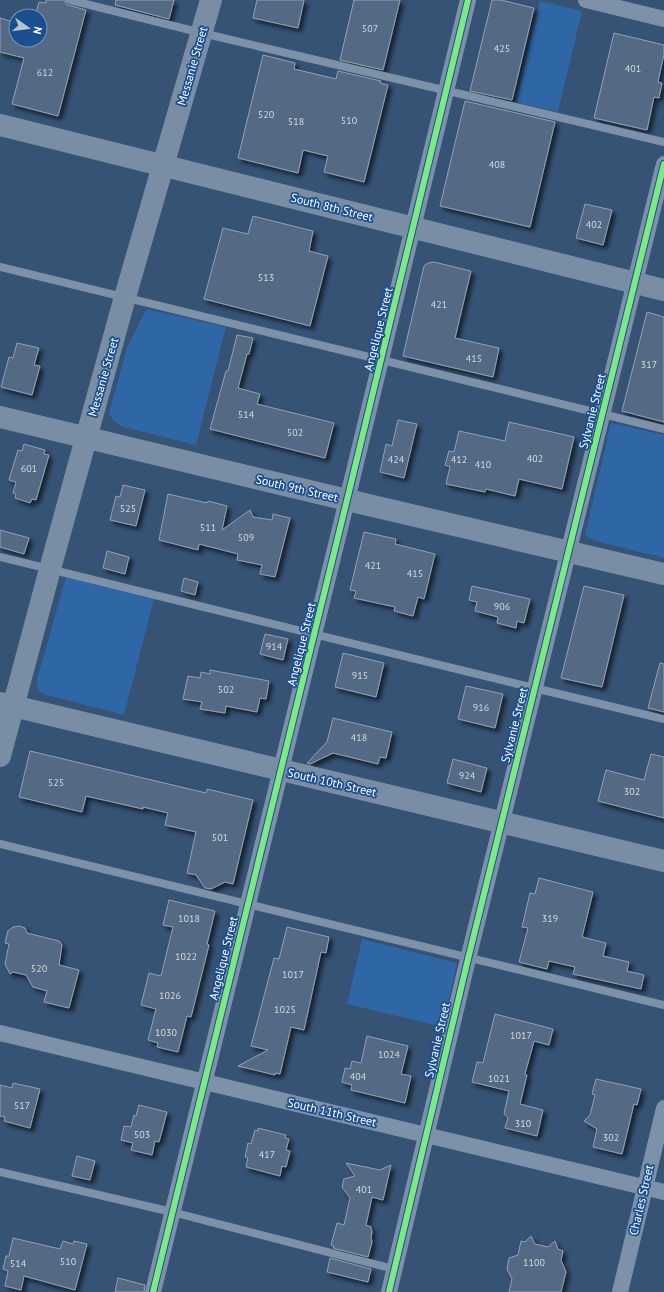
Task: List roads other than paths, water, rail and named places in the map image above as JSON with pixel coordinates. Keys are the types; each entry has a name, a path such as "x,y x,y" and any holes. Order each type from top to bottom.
{"main road":[{"name":"Messanie Street","path":"0,756 7,705 50,569 125,297 211,0"},
{"name":"South 8th Street","path":"0,125 664,290"},
{"name":"South 9th Street","path":"0,417 664,574"},
{"name":"South 10th Street","path":"7,705 664,861"}],"street":[{"name":"Angelique Street","path":"153,1292 382,360 468,0"},
{"path":"586,0 664,19"},
{"name":"Sylvanie Street","path":"389,1292 501,822 664,164"},
{"name":"South 11th Street","path":"0,1033 664,1192"},
{"name":"Charles Street","path":"620,1292 664,1108"}],"lane":[{"path":"70,0 202,33 664,142"},
{"path":"0,266 664,429"},
{"path":"0,557 664,719"},
{"path":"0,844 664,1005"},
{"path":"0,1172 172,1212 394,1269"}]}
